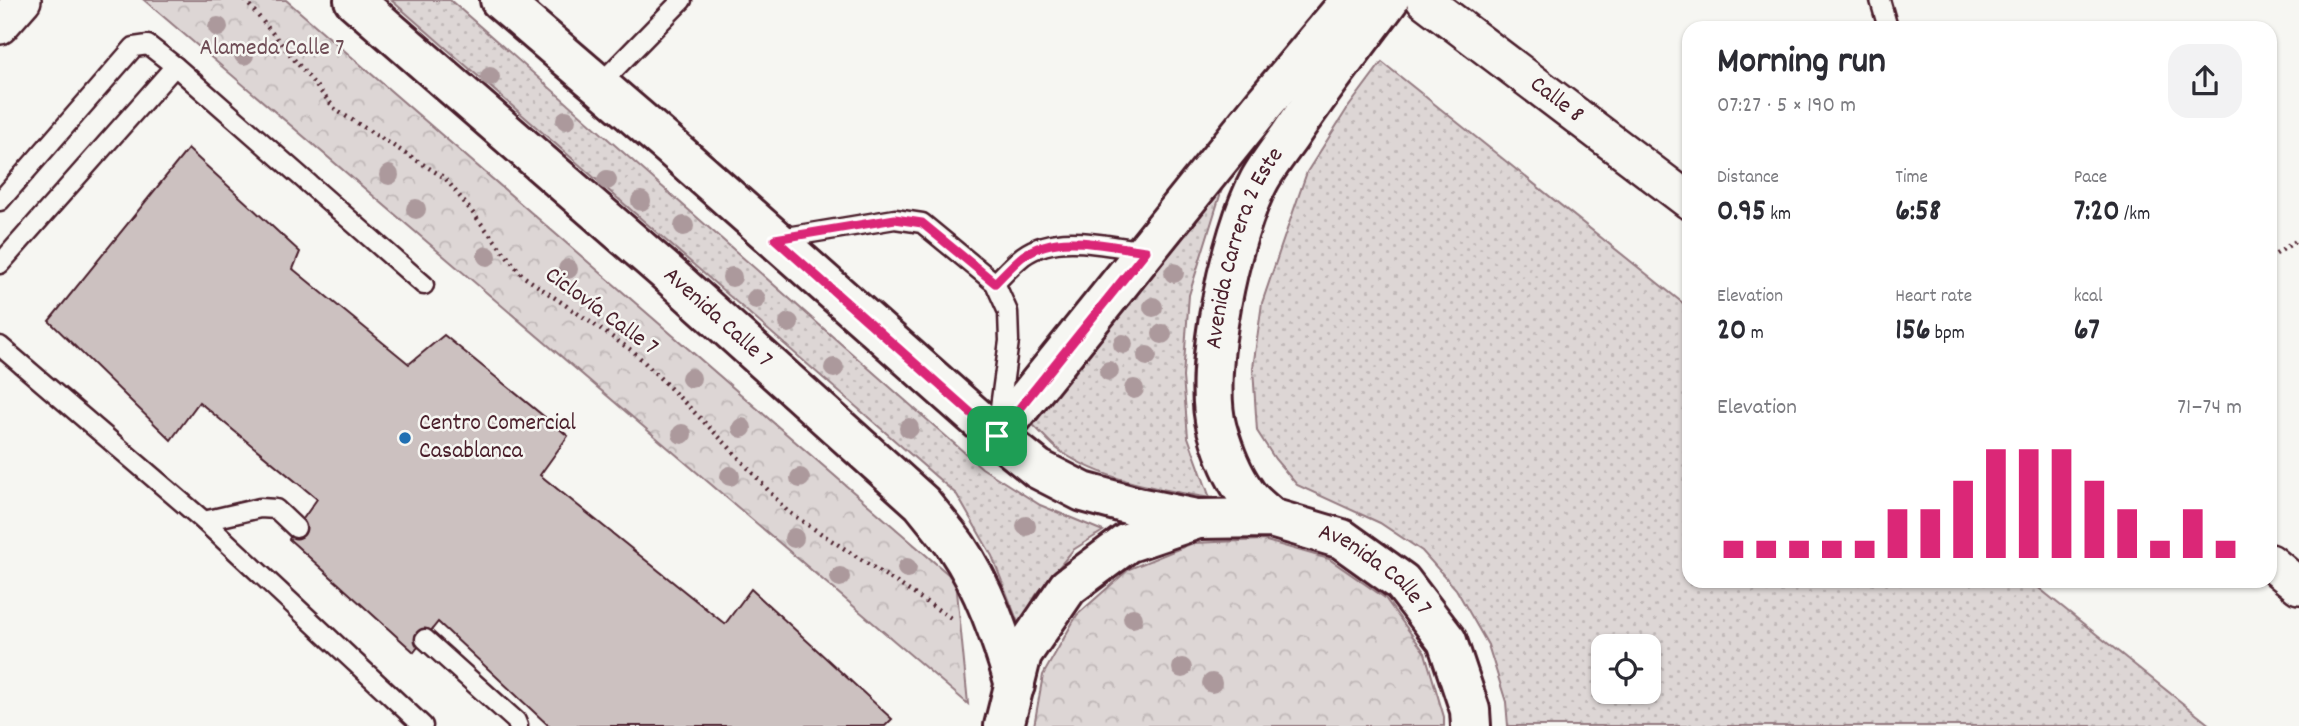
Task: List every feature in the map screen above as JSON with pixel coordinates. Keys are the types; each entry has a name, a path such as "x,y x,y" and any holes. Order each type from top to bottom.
{"main road":[{"name":"Avenida Calle 7","path":"354,0 665,271 922,503 957,548 981,592 1000,634 1015,685"},
{"name":"Avenida Calle 7","path":"500,0 1038,469 1083,492 1138,508 1197,519 1271,518 1342,539 1402,582 1447,641 1471,710 1471,726"},
{"name":"Avenida Carrera 2 Este","path":"997,436 1262,105 1351,0"},
{"name":"Avenida Carrera 2 Este","path":"1271,518 1245,493 1228,461 1216,426 1213,387 1216,335 1225,283 1238,233 1259,182 1324,84 1389,0"},
{"name":"Avenida Calle 7","path":"1004,726 1022,654 1068,587 1127,543 1197,519"}],"street":[{"path":"0,26 23,0"},
{"name":"Calle 8","path":"1424,0 1682,196"},
{"path":"2277,568 2299,586"}],"lane":[{"path":"599,85 682,0"},
{"path":"1880,0 1886,21"},
{"path":"0,201 134,47 148,45 424,285"},
{"path":"0,264 175,66"},
{"path":"775,239 895,219 922,223 995,283 1008,312 1009,341 997,436"},
{"path":"995,283 1024,255 1053,243 1076,242 1146,251"},
{"path":"0,346 204,521 423,726"},
{"path":"204,521 260,508 276,509 296,528"},
{"path":"425,639 516,721 518,726"}],"path":[{"name":"Ciclovía Calle 7","path":"245,0 336,110 445,178 523,276 634,352 728,446 788,512 963,625"},
{"path":"2277,253 2299,239"}],"green space":[{"name":"Alameda Calle 7","path":"144,0 286,0 956,581 968,704"},
{"path":"391,0 450,0 982,468 1040,505 1103,531 1073,550 1036,595 1019,625 992,556 957,495"},
{"path":"1382,62 1682,302 1682,588 2039,588 2211,726 1508,726 1506,702 1488,645 1456,589 1422,551 1380,523 1297,485 1275,459 1257,431 1253,368 1262,303 1307,172 1347,109"},
{"path":"1222,189 1189,295 1183,377 1188,437 1210,498 1132,482 1095,470 1060,451 1033,425"},
{"path":"1263,540 1329,559 1385,598 1425,653 1444,717 1444,726 1034,726 1043,675 1077,615 1129,569 1193,543"}],"building":[{"name":"Centro Comercial Casablanca","path":"188,149 300,252 293,269 409,364 444,335 568,436 540,475 725,624 751,589 892,719 885,726 549,726 438,622 414,652 289,539 317,499 199,402 171,440 49,321"}],"place":[{"name":"Centro Comercial Casablanca","path":"405,438"}],"route":[{"path":"895,219 922,223 995,283 1024,255 1053,243 1076,242 1146,251 997,436 923,370 775,239 895,219"}]}
